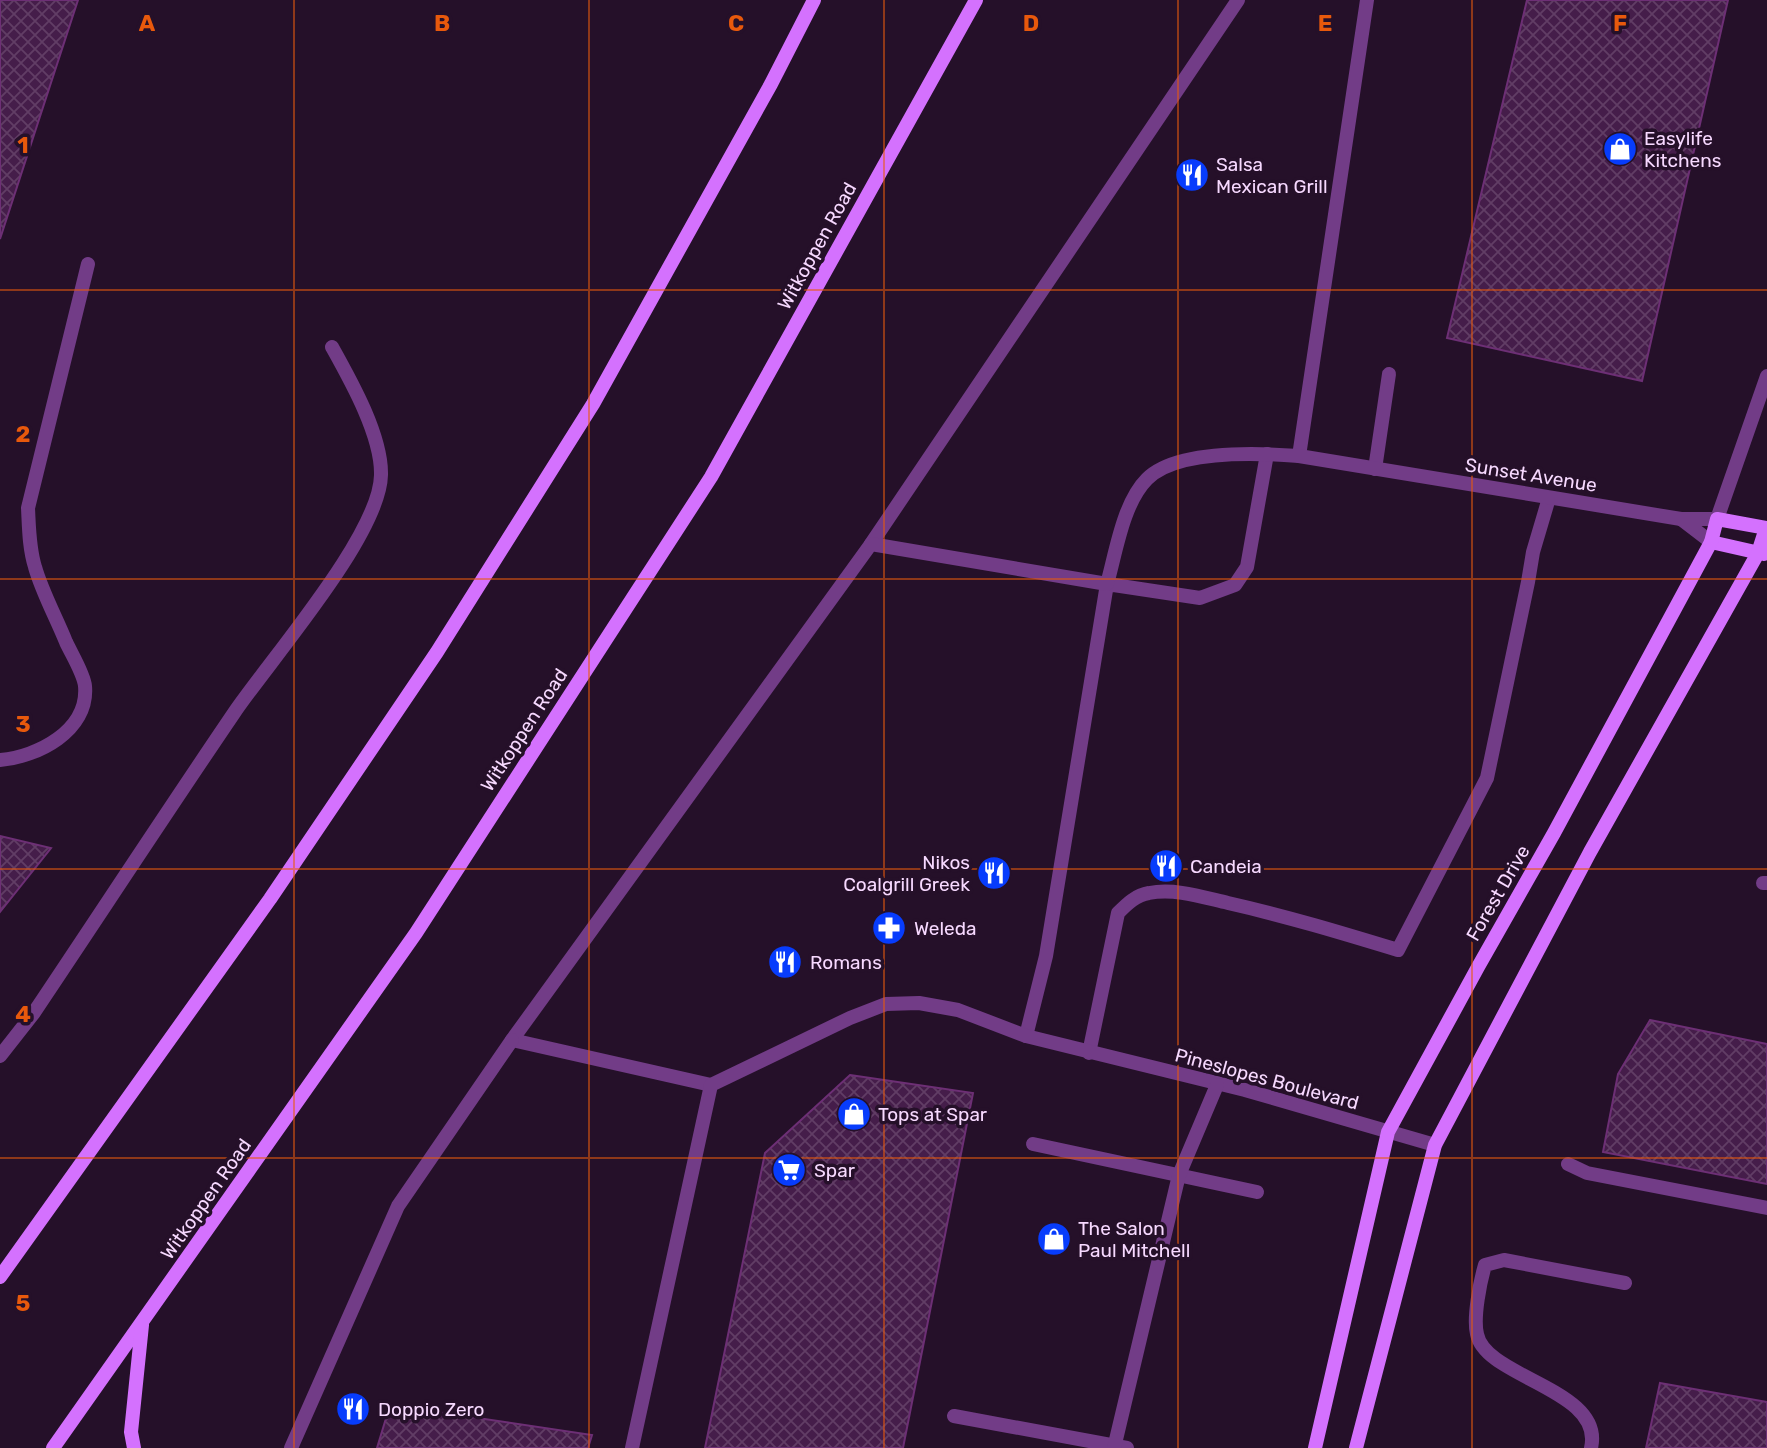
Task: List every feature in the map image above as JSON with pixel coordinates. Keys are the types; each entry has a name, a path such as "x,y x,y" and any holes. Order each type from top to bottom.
{"main road":[{"path":"0,1277 270,899 437,652 593,404 765,96 814,0"},
{"name":"Witkoppen Road","path":"53,1448 416,933 711,477 976,0"},
{"name":"Sunset Avenue","path":"1717,519 1767,527"},
{"name":"Forest Drive","path":"1315,1448 1388,1132 1711,542 1717,519"},
{"path":"1356,1448 1435,1145 1590,852 1763,554 1767,527"},
{"name":"Sunset Avenue","path":"1711,542 1763,554"},
{"path":"134,1448 131,1432 142,1324"}],"street":[{"path":"291,1448 398,1206 512,1040 872,544 1238,0"},
{"path":"1299,456 1367,0"},
{"path":"0,760 35,752 66,733 81,711 85,686 34,567 28,508 88,264"},
{"path":"0,1056 33,1014 236,710 331,582 377,499 381,475 376,447 360,397 332,347"},
{"path":"1375,469 1389,374"},
{"name":"Forest Drive","path":"1717,519 1767,376"},
{"path":"872,544 1200,598 1235,585 1247,567 1267,454"},
{"name":"Sunset Avenue","path":"1026,1036 1046,957 1107,584 1127,510 1146,480 1161,468 1208,456 1299,456 1681,519 1717,519"},
{"path":"1089,1053 1118,913 1132,899 1146,893 1168,891 1196,895 1290,917 1398,950 1487,778 1533,552 1549,498"},
{"name":"Sunset Avenue","path":"1681,519 1711,542"},
{"name":"Pineslopes Boulevard","path":"711,1086 850,1018 886,1004 919,1003 958,1010 1026,1036 1245,1090 1435,1145"},
{"path":"512,1040 711,1086 632,1448"},
{"path":"954,1416 1118,1447 1179,1175 1217,1084"},
{"path":"1033,1144 1257,1192"},
{"path":"1568,1164 1587,1173 1767,1208"},
{"path":"1591,1448 1594,1438 1589,1421 1577,1408 1493,1358 1476,1336 1479,1285 1485,1265 1504,1260 1625,1283"}],"building":[{"path":"0,0 78,0 0,239"},
{"path":"1527,0 1728,0 1642,381 1447,338"},
{"path":"0,836 51,848 0,912"},
{"path":"1650,1020 1767,1044 1767,1184 1603,1152 1618,1074"},
{"path":"850,1075 973,1093 903,1448 705,1448 765,1153"},
{"path":"1660,1383 1767,1402 1767,1448 1646,1448"},
{"path":"390,1405 592,1435 588,1448 377,1448"}],"place":[{"name":"Easylife Kitchens","path":"1620,149"},
{"name":"Salsa Mexican Grill","path":"1192,175"},
{"name":"Candeia","path":"1166,866"},
{"name":"Nikos Coalgrill Greek","path":"994,873"},
{"name":"Weleda","path":"889,928"},
{"name":"Romans","path":"785,962"},
{"name":"Tops at Spar","path":"854,1114"},
{"name":"Spar","path":"789,1170"},
{"name":"The Salon Paul Mitchell","path":"1054,1239"},
{"name":"Doppio Zero","path":"353,1409"}]}
